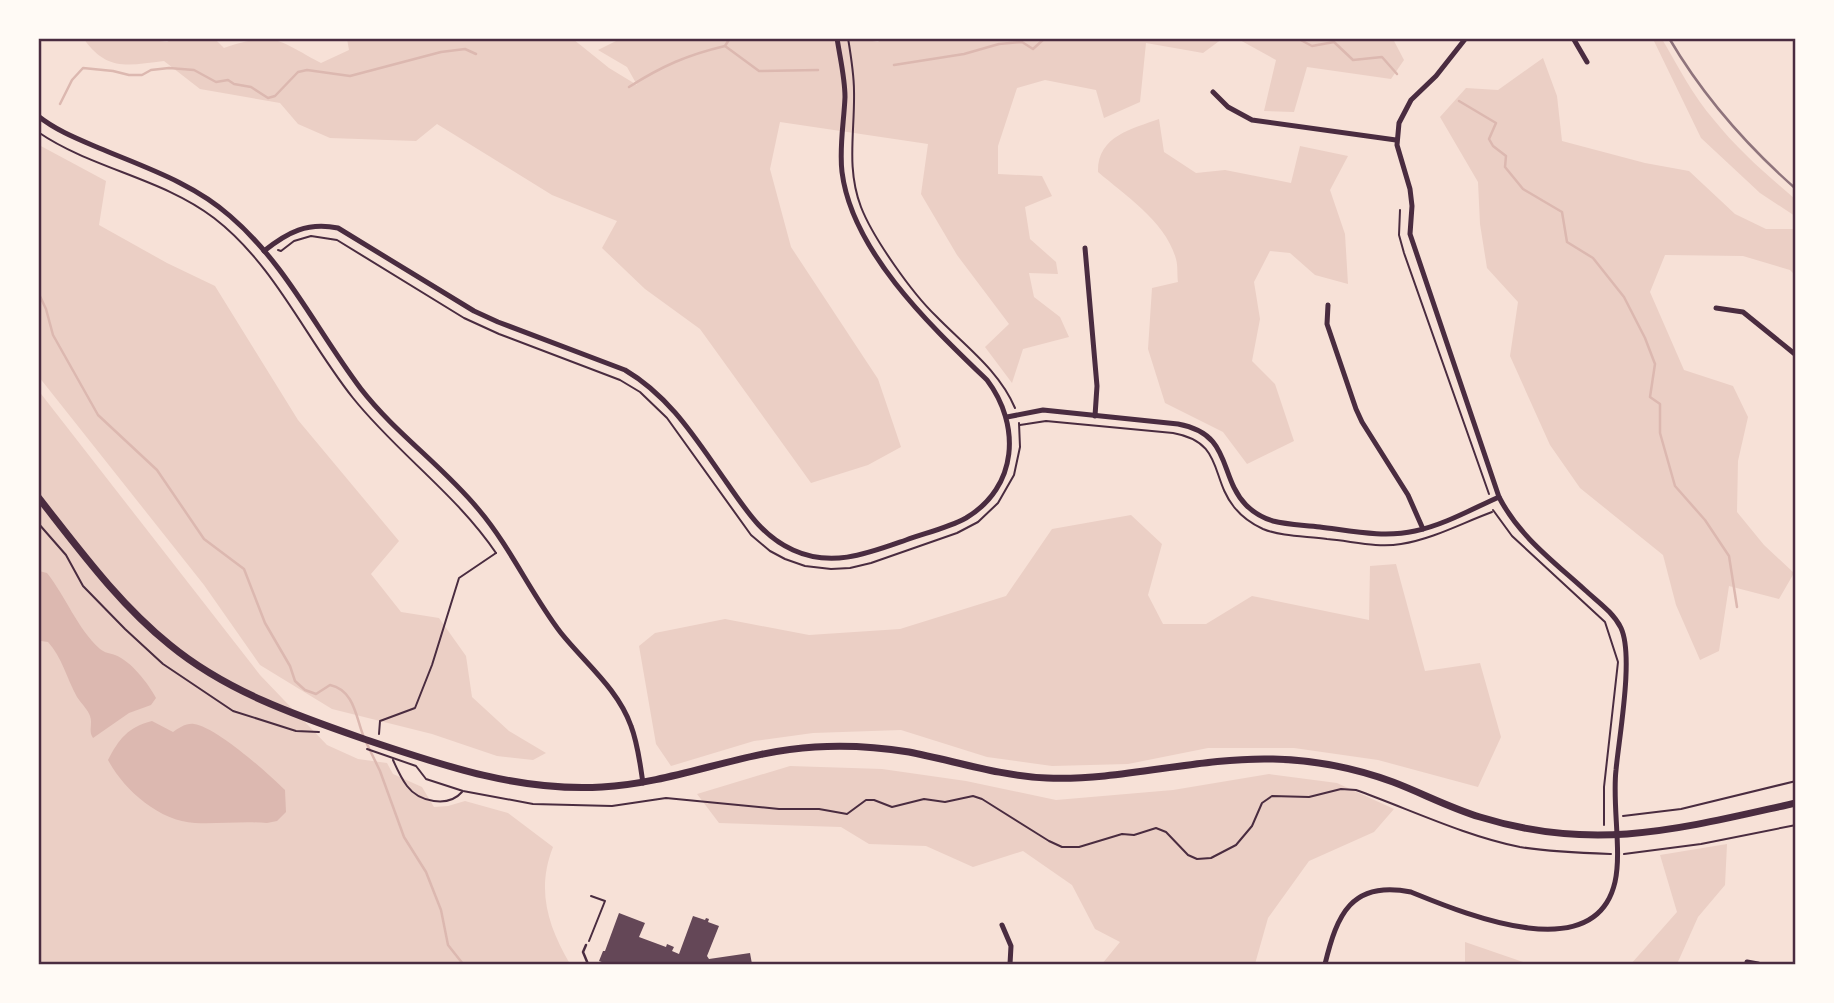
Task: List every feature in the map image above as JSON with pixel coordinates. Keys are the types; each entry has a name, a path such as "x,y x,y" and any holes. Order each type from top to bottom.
{"main road":[{"path":"38,497 130,609 172,647 206,671 242,691 332,728 457,769 513,782 571,788 643,783 774,751 833,746 892,750 991,772 1052,778 1104,776 1212,761 1278,759 1328,765 1372,775 1455,808 1507,824 1561,834 1605,836 1670,831 1796,803"}],"street":[{"path":"264,251 284,236 304,227 338,228 474,311 632,374 668,403 763,531 784,546 811,556 836,559 865,555 966,517 990,497 1004,474 1010,444 1007,417 996,392 915,309 866,240 856,220 842,171 845,94 838,38"},
{"path":"1325,964 1333,931 1344,911 1365,895 1387,889 1411,891 1464,911 1552,930 1577,926 1597,913 1610,896 1616,873 1614,784 1627,662 1624,638 1611,614 1527,538 1511,519 1499,497 1412,244 1410,189 1396,140 1399,122 1410,100 1436,76 1466,38"},
{"path":"1573,38 1587,62"},
{"path":"1213,92 1228,107 1252,120 1396,140"},
{"path":"38,116 64,133 191,188 230,215 264,251 292,286 345,366 380,411 479,509 512,554 561,633 614,695 633,731 643,783"},
{"path":"1085,248 1096,374 1095,416"},
{"path":"1328,305 1327,324 1356,409 1408,495 1423,529"},
{"path":"1716,308 1744,312 1796,355"},
{"path":"1007,417 1043,410 1192,427 1204,434 1223,455 1239,496 1254,512 1275,522 1391,536 1423,529 1499,497"},
{"path":"1002,925 1011,947 1010,964"},
{"path":"1747,962 1758,964"}],"lane":[{"path":"587,945 583,952 588,964"}],"path":[{"path":"272,245 281,251 294,241 311,236 337,240 471,321 621,380 640,392 661,411 751,535 777,555 805,566 841,570 859,567 957,533 978,522 998,503 1014,475 1019,455 1018,414 994,372 927,307 876,236 864,213 852,169 854,90 848,38"},
{"path":"38,132 59,144 184,198 228,230 281,291 335,373 361,407 385,434 449,493 496,553 459,578 432,665 415,708 380,721 378,726 381,738"},
{"path":"1400,210 1399,235 1404,253 1492,501 1493,511 1512,536 1605,622 1611,637 1618,662 1604,788 1605,836"},
{"path":"1019,425 1046,421 1173,433 1187,437 1196,441 1212,456 1225,493 1235,509 1253,524 1272,532 1393,545 1435,535 1493,511"},
{"path":"360,747 416,766 426,779 463,791 533,804 612,806 666,798 819,809 847,814 866,800 892,807 924,799 945,802 973,796 1062,847 1079,846 1122,834 1134,835 1156,828 1166,832 1188,855 1197,859 1211,858 1236,845 1252,826 1262,803 1272,796 1309,797 1341,789 1356,790 1466,831 1518,846 1571,853 1616,854 1701,844 1796,825"},
{"path":"386,747 407,787 426,800 442,802 457,798 463,791"},
{"path":"1605,816 1681,809 1796,781"},
{"path":"587,945 604,901 591,896"}],"shaded area":[{"path":"139,38 167,42 172,39 215,39 224,48 254,40 275,40 321,63 349,50 347,39 573,39 609,68 637,85 627,67 598,50 618,40 643,38 856,38 878,42 882,38 1222,39 1203,53 1146,43 1140,102 1104,118 1096,90 1045,80 1017,88 998,146 998,174 1042,176 1052,196 1025,207 1030,239 1056,262 1058,274 1029,273 1034,297 1060,317 1069,337 1023,349 1012,383 985,347 1009,324 957,255 921,194 928,144 780,122 770,169 791,247 878,379 901,447 868,465 811,483 700,329 645,289 602,248 617,221 552,195 437,124 416,141 330,138 298,124 280,103 200,89 164,61 129,64 110,62 93,50 84,39"},
{"path":"1238,39 1393,39 1404,60 1391,79 1307,67 1294,112 1264,111 1276,60"},
{"path":"1653,39 1662,39 1706,111 1723,131 1795,199 1795,216 1760,193 1701,138"},
{"path":"1543,58 1557,96 1562,141 1645,163 1689,171 1735,214 1766,229 1795,229 1795,275 1790,270 1743,256 1665,255 1650,292 1684,370 1733,386 1748,417 1738,461 1737,512 1764,545 1794,573 1779,599 1729,586 1719,651 1700,660 1676,605 1663,555 1580,488 1550,445 1510,356 1518,302 1487,268 1480,224 1478,182 1440,117 1466,88 1498,90"},
{"path":"1159,119 1164,152 1196,173 1225,170 1291,183 1300,146 1348,156 1330,190 1345,234 1348,284 1315,275 1290,253 1270,251 1254,282 1260,319 1252,361 1275,384 1294,441 1247,464 1223,432 1165,403 1148,349 1152,288 1178,282 1176,259 1164,233 1132,200 1098,172 1103,150 1110,142 1128,131"},
{"path":"39,145 106,181 99,225 215,286 298,420 399,541 371,574 401,612 439,618 466,656 472,697 509,731 546,753 533,760 497,756 432,734 332,709 260,665 204,585 39,377"},
{"path":"38,390 260,675 327,745 358,759 387,763 393,774 422,787 434,807 465,801 508,813 553,847 545,878 547,907 550,922 570,964 39,964"},
{"path":"1131,515 1162,544 1148,595 1163,624 1206,624 1252,596 1369,620 1370,566 1396,564 1425,671 1480,663 1501,737 1478,787 1378,760 1294,748 1208,748 1128,764 1052,766 987,757 901,730 813,733 754,741 671,766 656,744 639,646 655,633 725,619 809,635 900,629 1006,596 1052,529"},
{"path":"39,571 47,573 92,641 102,650 121,658 133,667 156,698 151,705 129,713 93,738 89,714 77,697 57,654 48,642 41,641 39,647"},
{"path":"152,721 173,732 185,725 194,724 215,733 255,762 285,790 286,812 277,821 267,823 195,823 168,817 144,802 123,782 108,760 125,735"},
{"path":"790,766 882,769 966,781 1056,800 1173,790 1269,774 1337,783 1394,809 1374,832 1309,861 1268,918 1255,964 1102,964 1120,942 1095,929 1072,885 1023,851 973,867 926,846 869,844 841,827 719,823 697,794"},
{"path":"1727,844 1725,885 1698,917 1677,964 1631,964 1677,912 1660,855"},
{"path":"1465,942 1529,964 1465,964"}],"building":[{"path":"619,913 645,923 639,937 666,947 667,944 674,947 672,951 679,954 693,916 709,919 708,922 719,926 707,956 709,959 750,953 752,964 607,964 599,961"}],"waterway":[{"path":"725,46 730,38"},
{"path":"894,65 964,54 999,44 1022,42 1033,49 1045,38"},
{"path":"1297,38 1312,46 1334,42 1353,60 1382,57 1397,74"},
{"path":"629,87 675,62 725,46 759,71 818,70"},
{"path":"60,104 72,80 83,68 129,75 142,75 151,70 169,68 194,70 216,82 228,80 251,87 268,98 275,96 298,72 307,70 350,76 441,52 465,49 476,54"},
{"path":"1459,101 1496,123 1489,139 1493,146 1506,156 1505,167 1523,189 1562,212 1567,242 1593,258 1624,297 1655,364 1650,397 1660,404 1660,433 1675,486 1705,520 1729,556 1737,607"},
{"path":"38,292 53,335 98,415 157,470 204,539 244,569 265,623 290,666 295,681 305,690 316,694 330,685 344,692 353,705 363,735"},
{"path":"366,742 380,771 404,837 426,872 441,910 448,945 463,964"}],"railway":[{"path":"1669,38 1726,119 1796,189"}]}
